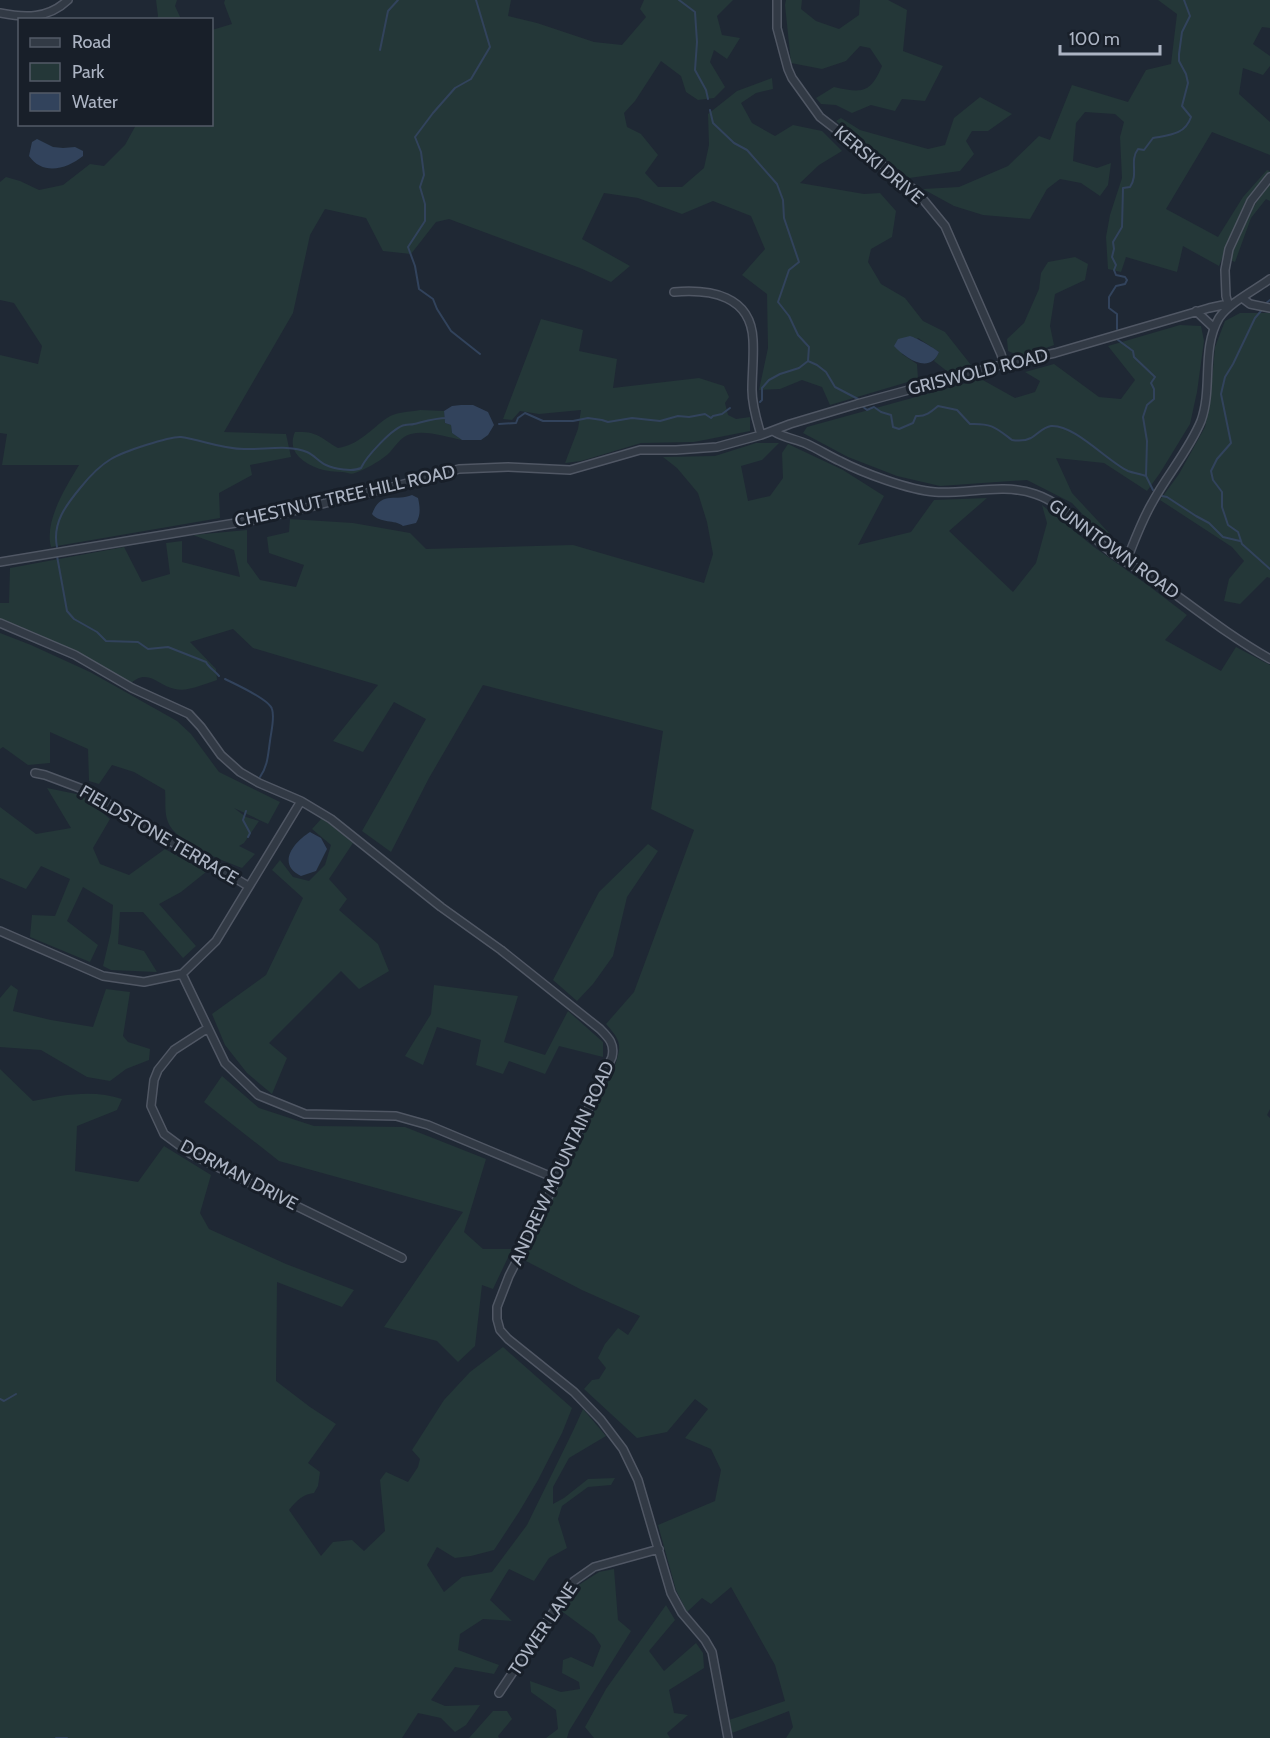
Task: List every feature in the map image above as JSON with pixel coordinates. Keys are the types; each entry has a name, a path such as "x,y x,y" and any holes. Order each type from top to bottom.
{"street":[{"path":"0,13 22,17 38,16 51,12 68,0"},
{"name":"KERSKI DRIVE","path":"777,0 777,27 792,78 820,117 917,192 945,226 1004,364"},
{"path":"51,12 54,18"},
{"path":"1229,307 1226,296 1225,270 1229,249 1251,201 1270,177"},
{"path":"1126,562 1147,512 1188,446 1202,418 1205,409 1210,344 1214,328 1229,307 1270,279"},
{"path":"674,292 718,294 740,308 747,318 752,328 753,339 752,393 761,435"},
{"path":"1242,298 1250,304 1270,308"},
{"name":"GRISWOLD ROAD","path":"761,435 857,404 1004,364 1055,353 1196,311 1218,305 1229,307"},
{"path":"1196,311 1214,328"},
{"name":"GUNNTOWN ROAD","path":"773,431 813,447 853,467 916,488 942,492 1016,490 1035,494 1060,507 1102,545 1153,578 1220,628 1270,659"},
{"name":"CHESTNUT TREE HILL ROAD","path":"0,562 260,519 400,485 459,468 508,467 570,470 640,450 717,447 761,435"},
{"name":"ANDREW MOUNTAIN ROAD","path":"0,623 75,655 132,688 183,711 197,721 221,755 240,772 252,780 301,801 337,823 441,907 526,969 610,1039 613,1048 612,1057 504,1289 497,1307 498,1325 508,1339 574,1392 601,1420 632,1467 674,1600 712,1652 728,1738"},
{"name":"FIELDSTONE TERRACE","path":"35,773 93,793 136,824 202,858 248,886"},
{"name":"FIELDSTONE TERRACE","path":"182,974 216,941 301,801"},
{"path":"0,931 103,976 144,982 182,974 225,1063 258,1095 305,1114 396,1116 428,1125 556,1179"},
{"name":"DORMAN DRIVE","path":"208,1028 174,1050 154,1080 152,1106 164,1134 191,1154 402,1258"},
{"name":"TOWER LANE","path":"499,1693 574,1581 594,1567 658,1549"}],"green space":[{"path":"156,0 177,0 175,6 181,18 157,18"},
{"path":"225,0 511,0 508,16 594,42 622,45 646,17 640,9 644,0 733,0 717,16 722,35 740,38 727,59 714,50 710,62 725,87 714,98 698,100 686,92 681,76 661,61 635,101 624,113 627,127 641,134 658,155 645,173 658,187 682,187 704,168 709,145 708,114 737,91 772,78 773,89 756,93 741,103 752,123 775,136 793,125 822,131 842,151 819,165 800,183 864,194 880,193 896,211 892,237 871,249 868,262 881,284 905,298 923,321 945,332 971,365 948,372 934,361 939,352 918,338 902,354 917,364 918,379 830,405 822,387 802,380 780,389 759,390 768,348 767,294 742,275 765,249 751,216 713,201 682,214 638,198 604,193 582,239 630,266 611,282 580,268 449,219 436,222 411,254 383,251 366,218 325,209 310,235 293,313 224,432 286,434 291,457 250,465 252,475 219,493 220,518 51,547 53,515 79,465 2,465 7,434 0,433 0,355 38,364 42,346 14,303 0,300 0,182 6,177 39,190 63,185 90,164 104,166 125,145 135,126 213,126 213,30 232,24"},
{"path":"786,0 802,0 801,9 816,21 839,29 859,15 860,0 888,0 907,10 903,51 943,66 925,101 902,99 895,111 871,105 852,113 836,105 821,104 816,98 834,87 858,90 869,87 882,66 870,48 860,46 846,61 822,69 791,63"},
{"path":"1158,0 1270,0 1270,28 1262,27 1253,44 1270,56 1270,66 1263,75 1243,68 1239,94 1270,122 1270,155 1212,132 1166,209 1218,237 1243,197 1267,170 1270,171 1245,202 1219,266 1183,246 1177,272 1126,257 1121,272 1108,269 1106,237 1110,215 1122,178 1120,137 1124,122 1115,114 1085,112 1076,123 1073,161 1097,168 1111,163 1108,185 1100,196 1081,183 1060,179 1047,189 1030,219 983,215 954,206 923,189 959,187 1008,166 1039,136 1050,140 1072,85 1128,102 1146,70 1171,64 1177,14"},
{"path":"980,97 1012,114 988,131 972,131 966,141 974,154 960,171 909,178 836,121 841,118 860,130 928,149 945,145 954,118"},
{"path":"1270,184 1270,201 1266,199 1251,218 1235,262 1230,260 1257,201"},
{"path":"1075,257 1088,264 1085,280 1055,294 1050,326 1054,345 1022,357 1008,351 1007,339 1024,323 1039,289 1041,273 1048,262"},
{"path":"1240,313 1270,313 1270,578 1267,577 1240,604 1224,601 1229,579 1244,561 1232,547 1160,500 1179,474 1205,427 1210,403 1215,347 1225,321"},
{"path":"541,319 583,330 579,351 617,359 613,388 699,378 724,386 729,397 725,403 728,415 736,419 750,417 750,431 694,442 641,443 581,461 565,463 578,429 581,410 539,414 520,411 512,420 503,419"},
{"path":"1180,325 1201,326 1204,341 1197,392 1190,424 1147,491 1104,463 1056,458 1072,493 1110,534 1103,536 1072,503 1027,480 940,486 897,476 848,457 803,433 807,427 981,379 1015,398 1035,392 1040,381 1025,372 1054,364 1099,397 1121,399 1135,380 1108,346"},
{"path":"420,410 444,411 445,423 451,425 452,433 462,440 430,433 407,435 380,460 352,474 313,467 299,457 294,448 295,432 314,434 338,448 359,440 390,416"},
{"path":"756,443 779,443 762,460 741,466 748,501 770,496 783,478 782,453 788,444 843,470 884,496 858,545 911,532 934,500 987,498 949,531 1013,592 1036,563 1047,523 1042,505 1094,547 1187,615 1165,640 1221,671 1236,647 1270,665 1270,1109 1267,1115 1270,1118 1270,1738 786,1738 793,1727 789,1711 732,1733 729,1720 785,1701 775,1665 731,1587 711,1604 702,1598 687,1612 676,1590 658,1525 715,1501 721,1470 711,1449 685,1438 708,1409 695,1399 667,1432 637,1438 584,1389 592,1380 599,1379 606,1368 598,1358 605,1344 618,1328 628,1335 640,1316 582,1290 524,1260 614,1069 619,1045 606,1024 634,992 694,830 651,809 663,731 483,685 429,778 391,852 362,831 426,719 394,702 363,752 333,741 378,685 253,648 233,629 190,642 216,669 217,680 180,690 143,677 131,683 67,648 0,619 0,603 9,603 10,568 124,547 142,582 170,574 166,543 182,541 182,562 240,577 234,550 193,535 247,530 247,562 260,580 296,587 304,565 269,553 267,537 289,532 290,519 353,523 410,533 426,549 573,545 704,583 713,554 707,522 698,493 677,468 663,457 715,456"},
{"path":"0,633 90,672 177,721 191,734 219,772 280,802 268,824 234,808 246,817 259,821 244,843 239,846 255,854 242,868 212,856 189,843 172,829 168,822 165,790 134,772 112,765 99,784 89,781 88,749 50,732 50,763 28,765 3,747 0,749"},
{"path":"47,788 81,795 110,819 93,848 100,864 129,875 165,849 206,872 181,892 159,904 196,946 183,958 143,912 120,912 118,944 144,951 157,972 111,970 103,966 111,932 113,905 83,887 67,921 98,945 90,962 30,937 32,915 55,916 70,879 41,866 26,889 0,878 0,807 36,834 71,828"},
{"path":"322,818 353,843 329,879 347,899 339,910 378,944 389,971 359,989 341,971 269,1043 287,1058 272,1094 247,1073 225,1045 212,1014 266,975 303,898 272,870 280,860 293,877 309,881 325,865 331,845 312,829"},
{"path":"648,844 658,851 627,897 613,956 593,984 577,1001 553,980 599,892"},
{"path":"11,985 18,990 13,1011 93,1027 106,989 130,992 123,1036 128,1042 150,1049 149,1060 126,1069 110,1081 87,1077 41,1050 0,1047 0,998"},
{"path":"434,985 518,996 504,1042 545,1055 568,1011 603,1042 603,1057 559,1046 545,1074 509,1061 503,1074 476,1065 481,1040 437,1027 423,1065 405,1056 431,1014"},
{"path":"0,1069 33,1101 66,1095 89,1094 122,1099 117,1110 77,1126 75,1171 138,1182 164,1146 211,1175 200,1213 209,1229 286,1264 354,1290 342,1307 277,1282 276,1381 336,1424 308,1463 320,1472 318,1486 314,1493 300,1499 289,1510 321,1556 333,1542 352,1540 364,1551 385,1531 380,1480 386,1472 408,1482 418,1467 420,1459 412,1450 444,1400 470,1372 503,1347 572,1408 538,1480 494,1550 455,1558 437,1547 427,1565 444,1592 462,1577 492,1572 527,1525 583,1409 606,1436 569,1458 553,1487 553,1504 588,1479 615,1478 611,1485 588,1487 562,1506 558,1519 567,1548 549,1558 534,1581 509,1569 490,1600 512,1621 483,1619 460,1634 458,1650 499,1665 494,1674 455,1667 431,1700 445,1706 480,1705 466,1725 455,1732 441,1718 418,1713 402,1738 0,1738"},
{"path":"222,1076 259,1108 314,1126 405,1127 486,1159 464,1232 483,1249 512,1249 493,1289 482,1285 475,1346 458,1362 437,1341 384,1327 463,1212 279,1161 204,1102"},
{"path":"614,1569 618,1620 631,1631 569,1731 567,1738 546,1738 558,1729 556,1710 531,1692 530,1681 561,1692 580,1689 579,1682 562,1673 563,1660 571,1657 593,1667 601,1646 594,1635 560,1610 574,1588 599,1572"},
{"path":"666,1605 675,1620 649,1651 664,1671 696,1643 703,1653 704,1668 669,1690 674,1713 688,1715 667,1733 670,1738 594,1738 585,1727 606,1689"},
{"path":"493,1711 507,1711 512,1719 498,1736 499,1738 469,1738"}],"water":[{"path":"37,139 53,147 75,147 83,151 83,156 63,167 41,166 29,156 32,142"},
{"path":"910,336 939,352 935,359 924,363 917,362 894,346 898,339"},
{"path":"473,405 488,412 494,425 488,435 481,440 462,440 452,433 451,425 445,423 444,411 452,406"},
{"path":"412,495 418,498 419,505 416,523 403,526 379,519 372,514 384,499"},
{"path":"310,832 321,838 327,849 316,871 301,876 290,865 290,853 298,841"}],"waterway":[{"path":"380,50 388,11 398,0"},
{"path":"476,0 490,47 471,79 455,88 415,137 421,152 424,175 420,187 425,204 425,221 408,247 415,266 419,289 433,299 451,331 480,354"},
{"path":"679,0 695,12 697,42 695,70 706,90 708,99"},
{"path":"1117,329 1117,314 1109,308 1109,297 1116,286 1125,284 1127,280 1125,277 1116,275 1114,270 1116,265 1112,257 1113,242 1122,227 1123,188 1130,187 1133,182 1134,158 1138,149 1144,150 1153,138 1181,131 1191,117 1182,106 1188,83 1179,61 1182,32 1190,16 1184,0"},
{"path":"710,110 713,123 734,143 747,150 777,184 783,200 784,218 799,262 789,270 778,302 789,316 798,335 809,347 808,361"},
{"path":"1265,304 1270,300"},
{"path":"1261,311 1255,318 1225,377 1221,394 1231,443 1217,459 1211,471 1213,480 1222,492 1222,507 1228,525 1238,532 1242,544 1270,569"},
{"path":"1118,340 1133,351 1134,357 1155,377 1151,383 1154,389 1154,399 1147,405 1143,417 1147,441 1146,476 1153,490"},
{"path":"760,402 762,388 769,380 799,368 808,361 826,372 835,387 858,399"},
{"path":"862,406 867,410 874,407 891,415 893,427 899,429 913,423 916,416 925,415 938,406 957,410 970,424 984,424 993,427 1012,440 1026,440 1048,427 1060,427 1080,437 1128,471 1146,476"},
{"path":"499,424 516,423 518,418 525,413 543,421 573,421 588,418 608,422 632,418 660,421 678,416 689,417 705,414 711,418 730,408"},
{"path":"57,547 58,522 84,483 111,459 146,445 181,437 236,449 292,448 307,452 323,464 353,470 361,468 380,443 400,427 447,418"},
{"path":"1162,496 1209,523 1223,537 1240,541"},
{"path":"57,556 67,611 74,619 97,632 106,641 138,642 148,649 168,647 206,662 219,676"},
{"path":"225,679 258,696 272,709 273,721 268,755 265,769 260,777"},
{"path":"246,811 243,820 250,833 248,837"},
{"path":"0,1399 4,1401 16,1394"},
{"path":"56,1738 67,1738"}]}
